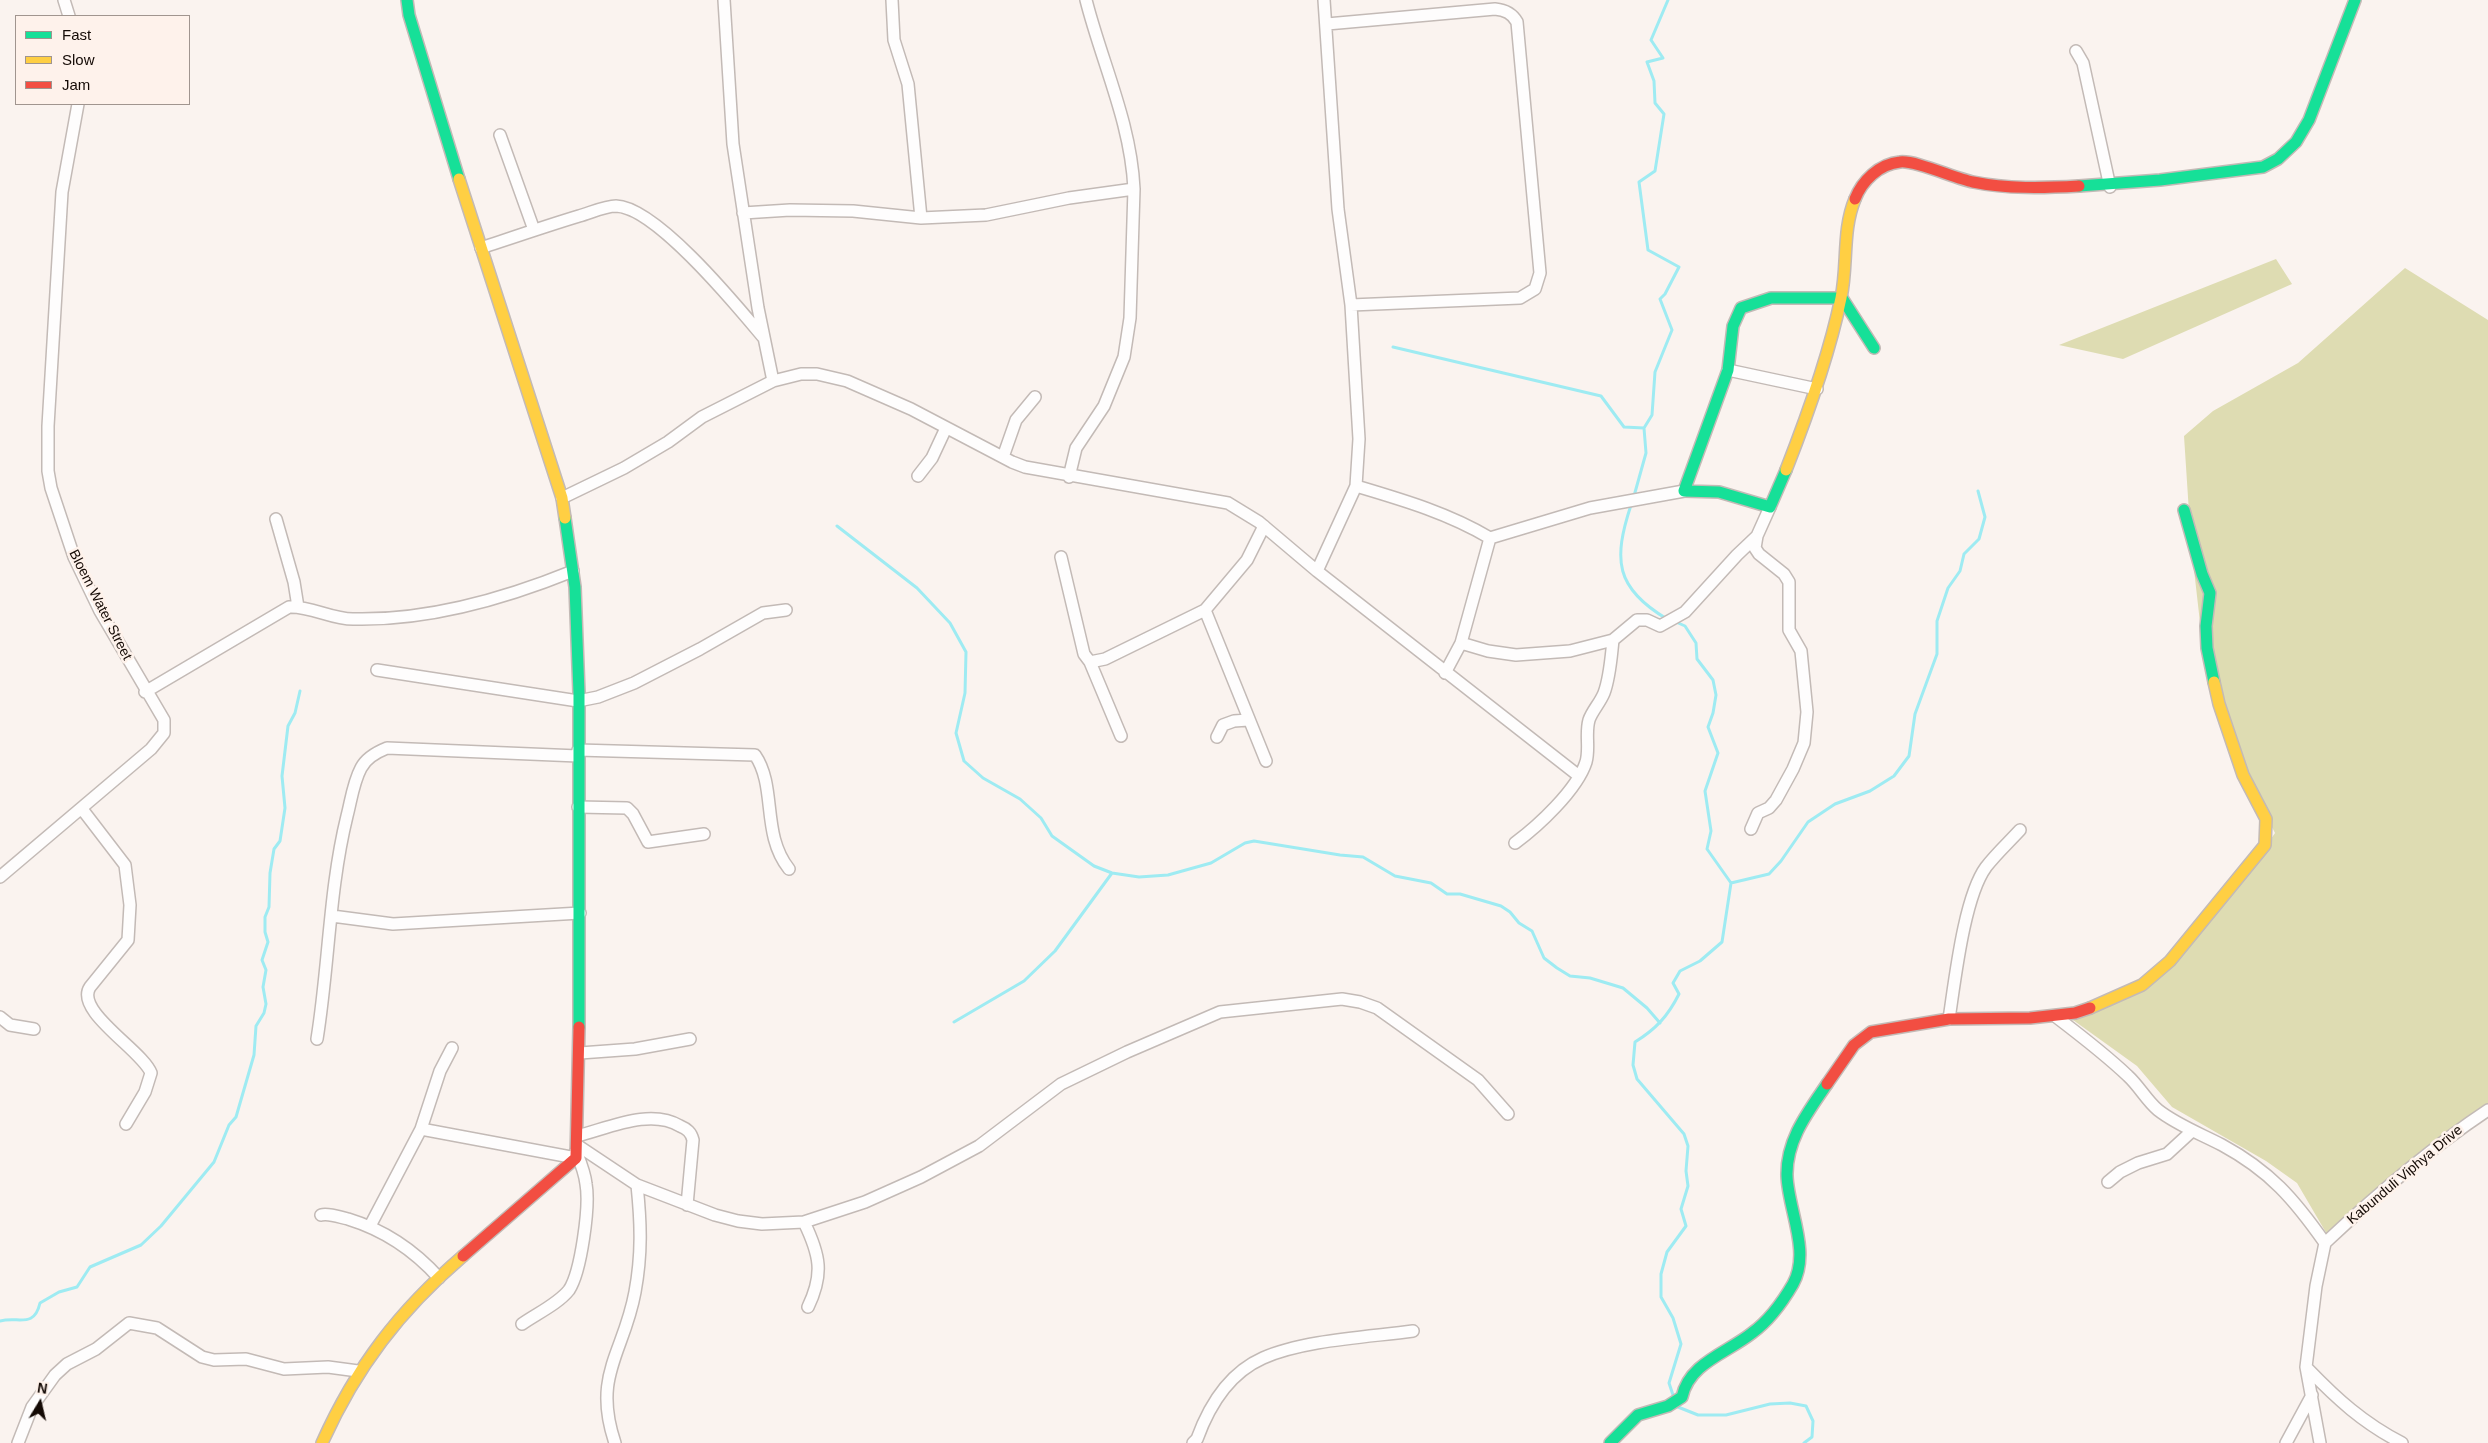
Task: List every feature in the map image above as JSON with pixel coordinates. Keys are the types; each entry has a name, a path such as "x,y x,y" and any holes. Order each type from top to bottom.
{"street":[{"path":"64,0 69,15"},
{"path":"406,0 481,248 562,498 573,570 578,701 580,913 580,1054 577,1147 587,1193 584,1236 576,1276 563,1296 522,1324"},
{"path":"724,0 732,135 743,213 773,381"},
{"path":"892,0 894,40 908,84 921,218"},
{"path":"1069,476 1076,448 1104,406 1124,357 1130,318 1133,164 1126,130 1086,0"},
{"path":"1317,571 1356,486 1359,439 1351,305 1338,209 1324,0"},
{"path":"1751,829 1758,813 1769,808 1782,790 1799,757 1806,729 1804,666 1801,650 1792,638 1788,623 1789,582 1784,574 1757,553 1755,545 1817,389 1842,298 1846,235 1857,192 1869,176 1885,166 1898,162 1910,163 1953,178 1988,185 2064,188 2110,187 2263,167 2285,156 2300,137 2317,103 2355,0"},
{"path":"1327,24 1494,9 1508,12 1514,16 1517,22 1540,273 1535,289 1529,295 1520,298 1351,305"},
{"path":"2076,51 2082,62 2110,187"},
{"name":"Bloem Water Street","path":"0,877 82,809 162,738 165,726 164,720 145,692 100,611 74,557 51,488 48,471 48,426 62,192 78,105"},
{"path":"500,135 534,230"},
{"path":"743,213 790,210 853,211 921,218 986,215 1069,198 1134,188"},
{"path":"481,248 534,230 617,206 644,216 699,265 764,338"},
{"path":"1684,491 1728,370 1733,326 1741,308 1771,298 1842,298"},
{"path":"1842,298 1874,348"},
{"path":"1728,370 1817,389"},
{"path":"562,498 624,468 668,442 702,418 773,381 801,374 830,376 911,409 1025,467 1228,503 1244,511 1317,571 1579,776"},
{"path":"1003,457 1016,420 1035,397"},
{"path":"918,476 932,458 946,428"},
{"path":"1356,486 1436,511 1466,524 1490,538 1590,508 1684,491 1719,492 1770,507"},
{"path":"1610,1443 1638,1415 1668,1406 1682,1397 1684,1388 1694,1371 1753,1333 1775,1312 1794,1282 1798,1268 1798,1232 1787,1176 1792,1142 1797,1129 1854,1045 1871,1032 1949,1019 1988,1017 2030,1018 2075,1013 2134,990 2156,975 2209,916 2260,852 2266,840 2266,819 2243,775 2219,704 2208,657 2206,638 2210,593 2202,574 2184,510"},
{"path":"276,519 288,556 298,607"},
{"path":"1090,662 1106,659 1205,610 1247,560 1264,526"},
{"path":"1461,643 1498,653 1532,655 1570,651 1613,640 1637,620 1647,620 1660,626 1685,612 1757,536"},
{"path":"1445,672 1461,643 1490,538"},
{"path":"1061,556 1084,654 1090,662 1121,736"},
{"path":"145,692 284,609 298,607 351,620 436,612 521,592 573,570"},
{"path":"377,670 578,701 598,697 634,684 700,650 762,613 786,610"},
{"path":"1205,610 1266,761"},
{"path":"1515,843 1531,831 1562,798 1579,776 1586,762 1589,743 1589,722 1600,702 1608,680 1613,640"},
{"path":"1217,737 1223,725 1234,721 1248,720"},
{"path":"317,1039 332,916 335,872 356,783 361,768 376,753 388,748 755,755 764,774 770,826 774,841 782,860 789,869"},
{"path":"578,807 628,808 648,842 704,834"},
{"path":"82,809 127,871 130,905 128,940 90,987 86,995 88,1004 112,1031 146,1064 151,1073 145,1092 126,1124"},
{"path":"1949,1019 1960,950 1977,886 1985,868 2020,830"},
{"path":"332,916 393,924 580,913"},
{"path":"421,1129 577,1147 637,1185 687,1205 738,1221 762,1224 804,1222 865,1202 921,1177 978,1146 1061,1084 1126,1052 1229,1010 1342,999 1368,1005 1399,1023 1473,1075 1508,1114"},
{"path":"2055,1016 2094,1045 2122,1071 2158,1110 2192,1131 2241,1156 2271,1177 2283,1188 2325,1243 2316,1286 2306,1367 2320,1443"},
{"path":"0,1017 10,1025 34,1029"},
{"path":"580,1054 636,1049 690,1039"},
{"path":"370,1226 421,1129 440,1071 452,1048"},
{"name":"Kabunduli Viphya Drive","path":"2325,1243 2374,1197 2421,1158 2488,1110"},
{"path":"322,1443 358,1371 399,1318 439,1278 562,1172 577,1147 645,1118 666,1119 680,1125 690,1132 692,1140 687,1205"},
{"path":"2108,1182 2120,1172 2138,1163 2167,1154 2192,1131"},
{"path":"614,1443 606,1403 607,1382 635,1293 642,1242 637,1185"},
{"path":"321,1215 331,1215 370,1226 422,1259 439,1278"},
{"path":"804,1222 813,1241 819,1276 817,1289 808,1307"},
{"path":"18,1443 32,1407 55,1375 67,1364 96,1349 129,1323 157,1328 197,1354 214,1360 246,1359 284,1370 328,1367 358,1371"},
{"path":"1193,1443 1197,1439 1215,1400 1223,1389 1264,1357 1311,1345 1413,1331"},
{"path":"2306,1367 2348,1409 2374,1428 2402,1443"},
{"path":"2286,1443 2312,1395"}],"shaded area":[{"path":"2276,259 2292,284 2123,359 2059,345"},
{"path":"2405,268 2488,320 2488,1108 2328,1236 2297,1183 2266,1161 2172,1107 2137,1066 2073,1020 2146,987 2245,877 2275,833 2247,778 2204,658 2191,543 2184,436 2213,411 2298,363"}],"waterway":[{"path":"1634,496 1646,453 1644,428 1652,415 1655,372 1672,330 1660,299 1665,294 1679,267 1648,250 1639,182 1655,171 1664,114 1655,103 1654,81 1647,62 1663,58 1651,40 1668,0"},
{"path":"1393,347 1601,396 1624,427 1644,428"},
{"path":"1673,1395 1669,1383 1681,1344 1673,1318 1661,1297 1661,1274 1667,1252 1686,1226 1681,1209 1688,1186 1686,1171 1688,1146 1684,1134 1637,1079 1633,1065 1635,1042 1655,1027 1670,1009 1679,994 1673,983 1680,971 1700,961 1722,942 1731,883 1769,874 1781,861 1808,822 1835,804 1870,791 1894,776 1909,756 1915,714 1937,654 1937,621 1948,588 1960,571 1964,554 1979,539 1985,517 1978,491"},
{"path":"1631,505 1622,542 1621,557 1623,571 1628,584 1637,596 1667,619"},
{"path":"837,526 917,588 950,623 966,652 965,693 956,733 964,761 983,778 1020,799 1041,818 1052,836 1094,866 1112,873 1139,877 1168,875 1211,863 1245,843 1254,841 1363,857 1395,876 1431,883 1447,894 1460,894 1501,906 1510,912 1519,923 1532,931 1544,958 1557,968 1570,976 1590,978 1623,988 1647,1008 1660,1023"},
{"path":"1676,622 1685,626 1696,643 1697,659 1713,680 1716,695 1708,727 1718,753 1705,791 1711,831 1707,849 1731,883"},
{"path":"0,1321 29,1319 34,1316 40,1303 59,1292 77,1287 90,1267 141,1245 161,1226 214,1162 229,1125 236,1117 254,1055 256,1026 264,1013 266,1004 263,987 266,970 262,960 268,942 265,932 265,917 269,907 270,873 274,849 280,841 285,808 282,776 288,726 295,713 300,691"},
{"path":"954,1022 1024,981 1055,951 1112,873"},
{"path":"1678,1407 1698,1415 1726,1415 1770,1404 1790,1403 1806,1406 1813,1421 1812,1437 1804,1443"}],"traffic: fast":[{"path":"407,0 409,15 459,179"},
{"path":"2079,186 2160,180 2263,167 2278,159 2296,142 2309,120 2355,0"},
{"path":"1786,470 1770,507 1719,492 1684,491 1728,370 1733,326 1741,308 1771,298 1842,298 1874,348"},
{"path":"2184,510 2202,574 2210,593 2206,626 2207,648 2214,682"},
{"path":"565,518 575,587 579,693 579,1027"},
{"path":"1610,1443 1638,1415 1668,1406 1682,1397 1692,1375 1710,1360 1742,1340 1764,1323 1789,1291 1798,1272 1800,1258 1797,1230 1788,1189 1787,1176 1790,1150 1800,1127 1827,1084"}],"traffic: slow":[{"path":"459,179 562,498 565,518"},
{"path":"1786,470 1817,385 1836,320 1843,286 1848,223 1855,199"},
{"path":"2090,1008 2142,985 2170,961 2265,845 2266,819 2243,775 2219,704 2214,682"},
{"path":"322,1443 350,1389 382,1341 419,1297 463,1256"}],"traffic: jam":[{"path":"1855,199 1862,186 1872,174 1885,166 1900,162 1925,166 1973,182 1999,186 2079,186"},
{"path":"1827,1084 1854,1045 1871,1032 1949,1019 2030,1018 2075,1013 2090,1008"},
{"path":"463,1256 576,1158 579,1027"}]}
